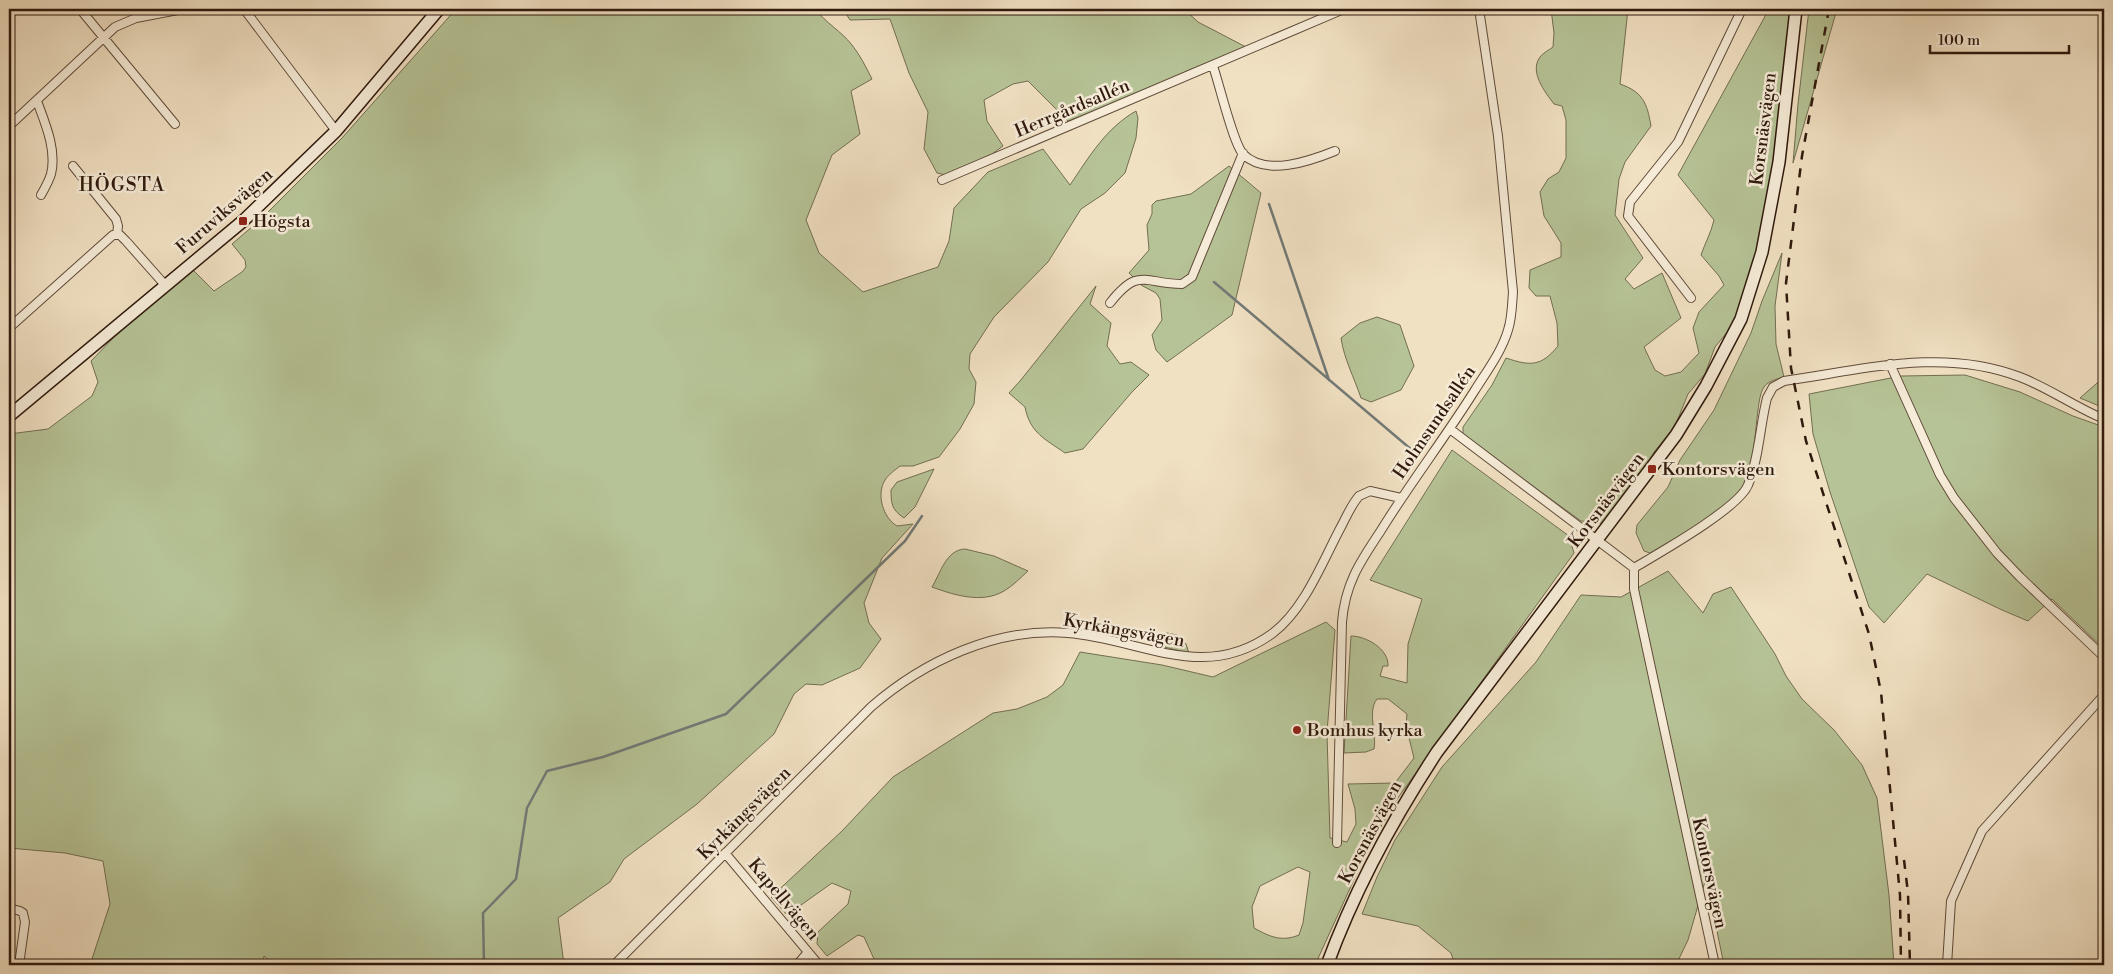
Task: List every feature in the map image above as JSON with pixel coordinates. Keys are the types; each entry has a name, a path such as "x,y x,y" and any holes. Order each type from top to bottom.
{"street":[{"path":"80,9 176,124"},
{"path":"9,126 114,27 129,20 183,9"},
{"path":"244,9 336,131"},
{"name":"Furuviksvägen","path":"9,416 243,221 336,131 438,9"},
{"name":"Herrgårdsallén","path":"942,180 1344,9"},
{"name":"Holmsundsallén","path":"1337,843 1344,605 1350,581 1400,498 1450,430 1505,339 1508,329 1512,300 1498,136 1479,9"},
{"path":"1691,298 1628,216 1630,202 1678,142 1742,9"},
{"name":"Korsnäsvägen","path":"1327,965 1363,879 1415,785 1437,752 1676,436 1706,386 1741,319 1762,252 1779,162 1796,9"},
{"path":"1213,66 1236,140 1243,153 1254,161 1266,165 1299,162 1335,151"},
{"path":"37,101 48,136 53,162 50,178 41,195"},
{"path":"1110,303 1127,285 1137,280 1148,278 1182,284 1192,276 1233,173 1243,153"},
{"path":"73,166 116,219 118,235"},
{"path":"9,328 113,235 118,235 126,241 165,285"},
{"path":"1450,430 1634,568 1716,516 1742,495 1750,479 1767,398 1778,383 1890,364 1946,361 2002,370 2037,384 2104,419"},
{"path":"1890,364 1940,476 1954,498 1997,553 2104,657"},
{"name":"Kyrkängsvägen","path":"614,965 871,707 898,685 922,669 975,646 1040,633 1069,633 1096,637 1194,658 1212,658 1237,652 1273,632 1294,612 1359,496 1370,491 1400,498"},
{"name":"Kontorsvägen","path":"1634,568 1634,589 1714,965"},
{"path":"1947,965 1951,901 1982,831 2104,695"},
{"name":"Kapellvägen","path":"725,852 819,965"},
{"path":"9,908 20,911 24,918 19,965"},
{"path":"796,965 808,952"}],"green space":[{"path":"456,9 815,9 852,45 872,79 851,91 860,134 832,155 806,220 819,253 863,292 938,267 949,241 954,208 988,172 1043,149 1070,185 1091,154 1107,135 1125,118 1136,111 1138,118 1136,138 1125,173 1105,193 1081,209 1048,262 994,317 970,354 969,369 976,382 974,404 960,429 939,457 913,466 900,466 885,480 882,486 881,499 888,517 897,526 913,524 882,558 864,603 869,623 881,639 860,668 822,685 806,684 794,694 774,734 697,804 624,859 610,882 558,918 564,965 275,965 264,956 263,965 90,965 110,904 103,861 65,853 9,848 9,434 48,429 92,396 98,382 91,361 121,330 193,270 214,291 242,272 246,267 245,260 232,244 260,220 342,138"},
{"path":"843,9 1184,9 1198,22 1246,47 1187,71 1129,98 1068,121 1028,81 1013,84 984,100 987,121 1003,146 992,154 946,175 937,173 924,149 928,112 909,73 890,19 850,20"},
{"path":"1551,9 1628,9 1620,84 1628,87 1643,99 1651,126 1625,162 1619,179 1615,215 1643,258 1625,279 1634,289 1662,273 1681,318 1644,347 1655,370 1665,376 1681,372 1699,353 1693,328 1699,312 1724,285 1719,276 1701,255 1714,220 1678,175 1769,9 1792,9 1774,159 1759,250 1738,319 1715,347 1705,374 1688,394 1675,426 1654,452 1642,475 1601,523 1581,521 1490,457 1463,435 1463,427 1492,385 1506,358 1535,363 1546,358 1558,346 1557,323 1550,296 1536,296 1529,288 1530,270 1561,257 1561,243 1544,216 1540,192 1548,179 1559,172 1566,158 1566,120 1562,106 1554,104 1546,94 1536,69 1540,57 1553,47 1554,33"},
{"path":"1809,9 1837,9 1793,163 1798,104"},
{"path":"1229,166 1261,193 1232,315 1167,362 1156,350 1152,335 1162,320 1160,299 1156,293 1141,285 1129,273 1149,250 1147,225 1152,214 1152,205 1156,201 1191,194"},
{"path":"1782,253 1775,306 1776,344 1784,377 1768,383 1762,392 1752,458 1744,485 1727,504 1715,513 1650,553 1644,551 1636,533 1637,525 1668,487 1680,460 1714,410 1751,333"},
{"path":"1096,286 1090,304 1111,323 1107,346 1120,364 1131,362 1149,375 1083,449 1065,453 1039,434 1027,416 1025,407 1009,393"},
{"path":"1377,317 1400,325 1414,366 1401,390 1371,402 1361,398 1342,346 1341,338 1360,323"},
{"path":"1965,375 2020,392 2073,416 2104,427 2104,649 2052,599 2028,621 1927,574 1884,623 1869,607 1830,492 1813,434 1809,394 1901,376"},
{"path":"2104,377 2104,408 2080,398"},
{"path":"1452,450 1569,536 1574,553 1395,802 1368,849 1315,965 872,965 874,959 864,937 858,935 827,956 817,944 818,932 848,904 851,891 832,883 787,915 771,897 842,831 893,777 993,713 1017,709 1047,697 1063,685 1080,652 1162,665 1213,677 1326,622 1335,630 1327,733 1330,838 1347,842 1356,824 1355,809 1348,784 1395,783 1414,758 1406,726 1407,714 1388,699 1377,699 1374,704 1372,716 1374,749 1366,752 1344,753 1351,636 1370,641 1385,654 1388,666 1383,666 1380,676 1407,683 1408,644 1422,599 1370,580","holes":["1298,867 1310,872 1303,923 1299,935 1276,938 1254,928 1252,907 1260,886"]},
{"path":"934,469 915,507 904,518 893,506 891,490 897,482"},
{"path":"965,549 994,556 1028,571 1007,589 987,597 968,597 932,587 941,569 953,553"},
{"path":"1668,571 1703,613 1713,594 1731,587 1802,699 1834,730 1862,765 1877,798 1889,895 1894,965 1724,965 1706,878 1688,940 1676,965 1455,965 1451,953 1418,926 1362,914 1395,840 1442,767 1536,662 1581,595 1621,597"},
{"path":"1167,633 1177,635 1186,644 1189,653 1156,645 1154,640"}],"waterway":[{"path":"1269,204 1329,380"},
{"path":"1214,282 1419,456"},
{"path":"484,965 483,913 516,879 527,808 547,771 603,757 726,714 905,541 922,516"}],"railway":[{"path":"1829,9 1802,156 1786,283 1791,368 1806,441 1869,634 1881,692 1900,895 1901,965"},
{"path":"1904,860 1908,893 1910,965"}],"place":[{"name":"Högsta","path":"243,221"},
{"name":"Kontorsvägen","path":"1652,469"},
{"name":"Bomhus kyrka","path":"1297,730"}],"district":[{"name":"HÖGSTA","path":"122,184"}]}
